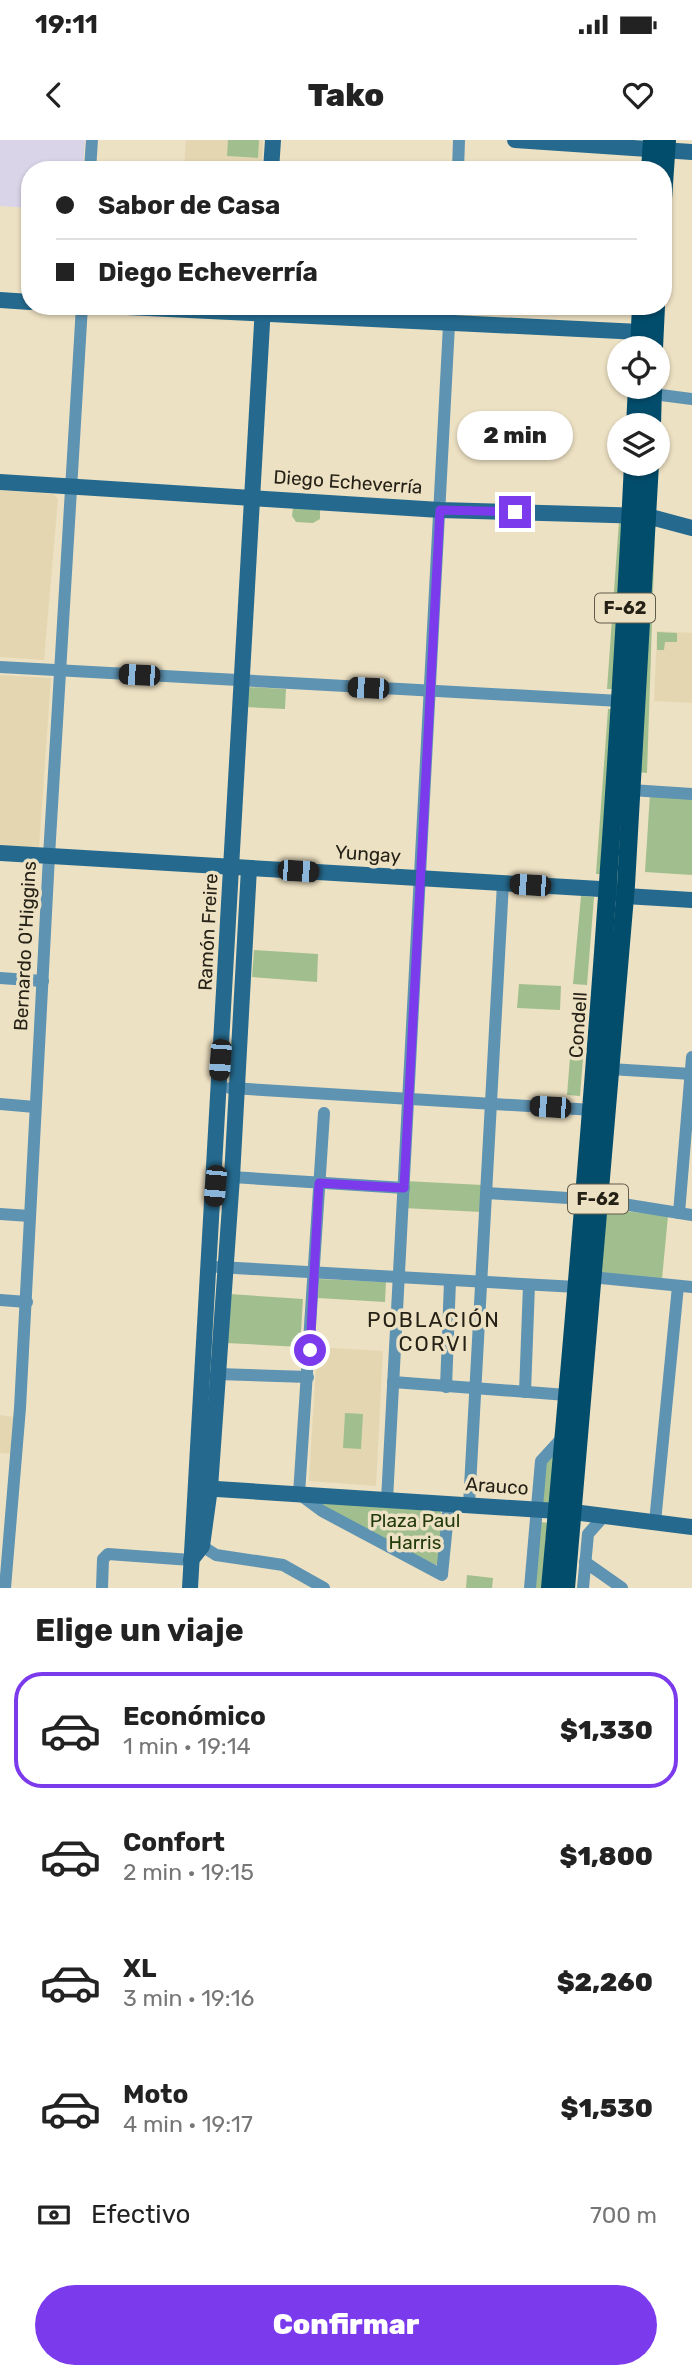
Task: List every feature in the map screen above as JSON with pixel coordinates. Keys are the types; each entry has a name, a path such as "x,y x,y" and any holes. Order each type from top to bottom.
{"main road":[{"path":"272,161 273,140"},
{"path":"514,140 660,144 692,152"},
{"path":"653,161 660,144"},
{"path":"0,300 21,301"},
{"name":"Ramón Freire","path":"190,1588 192,1530 203,1488 218,1374 232,1177 237,1088 242,680 263,315"},
{"path":"459,315 644,335"},
{"path":"642,315 644,335"},
{"path":"644,335 652,315"},
{"name":"Condell","path":"591,1200 593,1110 631,790 639,516 634,476"},
{"name":"Condell","path":"550,1588 565,1512 591,1200 610,1069 620,890 620,701 639,516 647,476"},
{"name":"Diego Echeverría","path":"0,482 440,510 639,516 692,528"},
{"name":"Yungay","path":"0,853 620,890 692,889"},
{"name":"Ramón Freire","path":"202,1546 208,1267 219,1087 241,867"},
{"name":"Yungay","path":"620,890 692,900"},
{"name":"Condell","path":"566,1588 562,1437 584,1282"},
{"name":"Arauco","path":"203,1488 565,1512 692,1527"},
{"path":"191,1560 202,1546 192,1530"}],"street":[{"path":"91,161 92,140"},
{"path":"458,161 459,140"},
{"name":"Bernardo O'Higgins","path":"5,1588 6,1503 27,1302 49,856 82,315"},
{"path":"387,1500 450,315"},
{"path":"670,394 692,399"},
{"path":"0,667 620,701"},
{"path":"631,790 692,794"},
{"path":"469,1505 503,883"},
{"path":"0,978 43,981"},
{"path":"487,1193 591,1200 686,1214 692,1057"},
{"path":"610,1069 691,1074"},
{"path":"219,1087 593,1110"},
{"path":"0,1104 36,1107"},
{"path":"324,1113 299,1494 322,1511 442,1575 449,1504"},
{"path":"232,1177 404,1188"},
{"path":"0,1214 30,1216"},
{"path":"208,1267 529,1285 584,1282 692,1287"},
{"path":"446,1387 450,1281"},
{"path":"525,1392 529,1285"},
{"path":"655,1522 678,1286"},
{"path":"0,1300 27,1302"},
{"path":"218,1374 308,1377"},
{"path":"393,1382 567,1395"},
{"path":"530,1588 541,1461 562,1437"},
{"path":"583,1588 588,1534 604,1516"},
{"path":"202,1546 216,1555 283,1565 324,1588"},
{"path":"102,1588 103,1559 108,1554 191,1560"},
{"path":"585,1563 622,1588"}],"shaded area":[{"path":"0,140 85,140 84,161 21,161 21,207 0,206"},
{"path":"186,140 263,140 262,161 185,161"},
{"path":"0,490 54,494 58,499 44,660 0,657"},
{"path":"657,631 692,633 692,703 654,701"},
{"path":"0,675 51,678 39,849 0,846"},
{"path":"317,1347 383,1351 376,1486 309,1481"},
{"path":"0,1415 15,1417 11,1454 0,1453"}],"green space":[{"path":"228,140 259,140 258,158 227,156"},
{"path":"293,507 320,508 320,519 313,523 296,522 292,516"},
{"path":"619,521 623,521 616,689 607,689"},
{"path":"655,533 647,773 637,772"},
{"path":"657,632 677,633 677,642 665,642 664,650 657,650"},
{"path":"247,687 286,689 285,709 245,707"},
{"path":"608,709 615,709 606,874 596,874"},
{"path":"650,794 692,796 692,875 645,872"},
{"path":"581,896 594,897 587,985 573,984"},
{"path":"254,950 318,954 317,982 252,977"},
{"path":"519,984 561,986 560,1010 517,1008"},
{"path":"574,1007 587,1008 580,1096 567,1095"},
{"path":"405,1181 483,1185 481,1212 403,1208"},
{"path":"607,1209 668,1216 662,1279 600,1273"},
{"path":"319,1279 386,1282 385,1302 318,1298"},
{"path":"229,1294 303,1299 300,1347 226,1343"},
{"path":"345,1413 363,1414 361,1449 343,1448"},
{"path":"557,1448 552,1505 540,1504 543,1464"},
{"name":"Plaza Paul Harris","path":"319,1502 439,1510 443,1515 440,1561 436,1565 320,1509"},
{"path":"539,1522 551,1523 545,1540 545,1588 533,1588"},
{"path":"467,1575 493,1578 492,1588 466,1588"}],"district":[{"name":"POBLACIÓN CORVI","path":"434,1331"}],"route":[{"path":"310,1350 319,1183 404,1188 440,510 515,512"}]}
